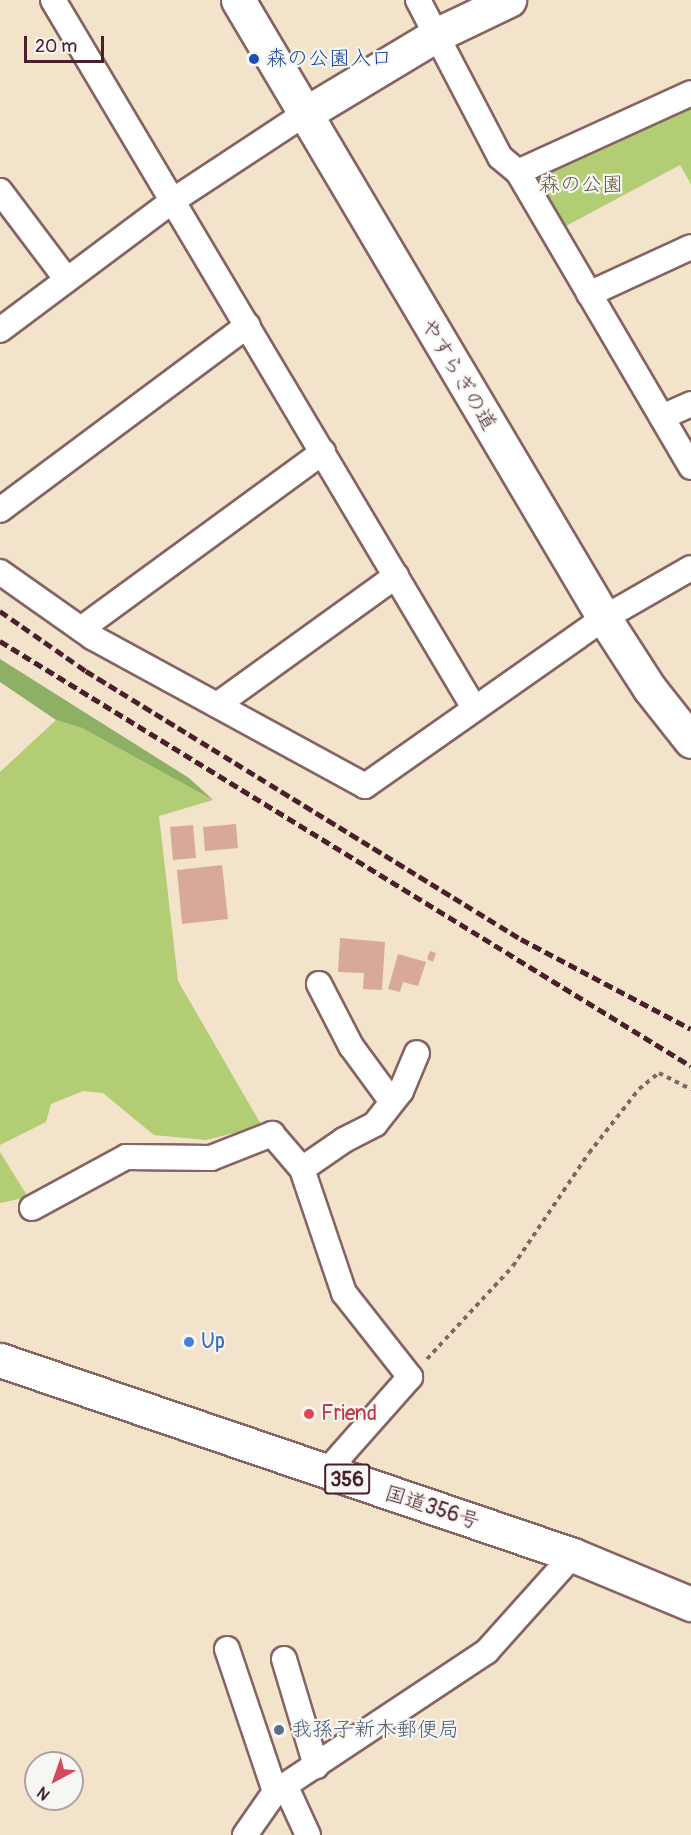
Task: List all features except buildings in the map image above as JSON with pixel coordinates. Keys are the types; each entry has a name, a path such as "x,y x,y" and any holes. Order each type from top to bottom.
{"main road":[{"name":"やすらぎの道","path":"238,0 303,115 604,618 650,689 691,741"},
{"path":"303,115 438,34 509,0"},
{"name":"国道356号","path":"0,1360 573,1555 691,1604"}],"street":[{"path":"53,0 474,708"},
{"path":"418,0 438,34 500,157 518,172 691,467"},
{"path":"518,172 691,93"},
{"path":"0,330 174,200 303,115"},
{"path":"0,191 67,280"},
{"path":"589,294 691,247"},
{"path":"0,510 248,325"},
{"path":"662,417 691,404"},
{"path":"81,629 323,452"},
{"path":"0,572 81,629 365,786 604,618 691,568"},
{"path":"217,705 396,576"},
{"path":"319,984 351,1046 392,1102"},
{"path":"302,1169 344,1140 375,1124 392,1102 417,1053"},
{"path":"32,1208 126,1157 211,1158 272,1134 302,1169 344,1293 410,1377 326,1472"},
{"path":"245,1835 280,1789 487,1651 573,1555"},
{"path":"227,1649 280,1789 308,1835"},
{"path":"284,1659 316,1766"}],"path":[{"path":"410,1377 513,1266 589,1154 639,1089 659,1073 691,1089"}],"green space":[{"name":"森の公園","path":"691,103 691,184 680,165 566,226 536,174"},
{"path":"0,659 189,778 213,800 82,728 56,720 0,682"},
{"path":"56,720 82,728 213,800 159,816 178,981 262,1126 206,1140 154,1135 103,1093 83,1091 51,1104 46,1122 0,1145 0,772"},
{"path":"0,1152 28,1197 0,1203"}],"railway":[{"path":"0,611 86,671 521,939 691,1029"},
{"path":"0,641 691,1066"}],"place":[{"name":"森の公園入口","path":"254,59"},
{"name":"Up","path":"189,1342"},
{"name":"Friend","path":"309,1414"},
{"name":"我孫子新木郵便局","path":"279,1730"}]}
